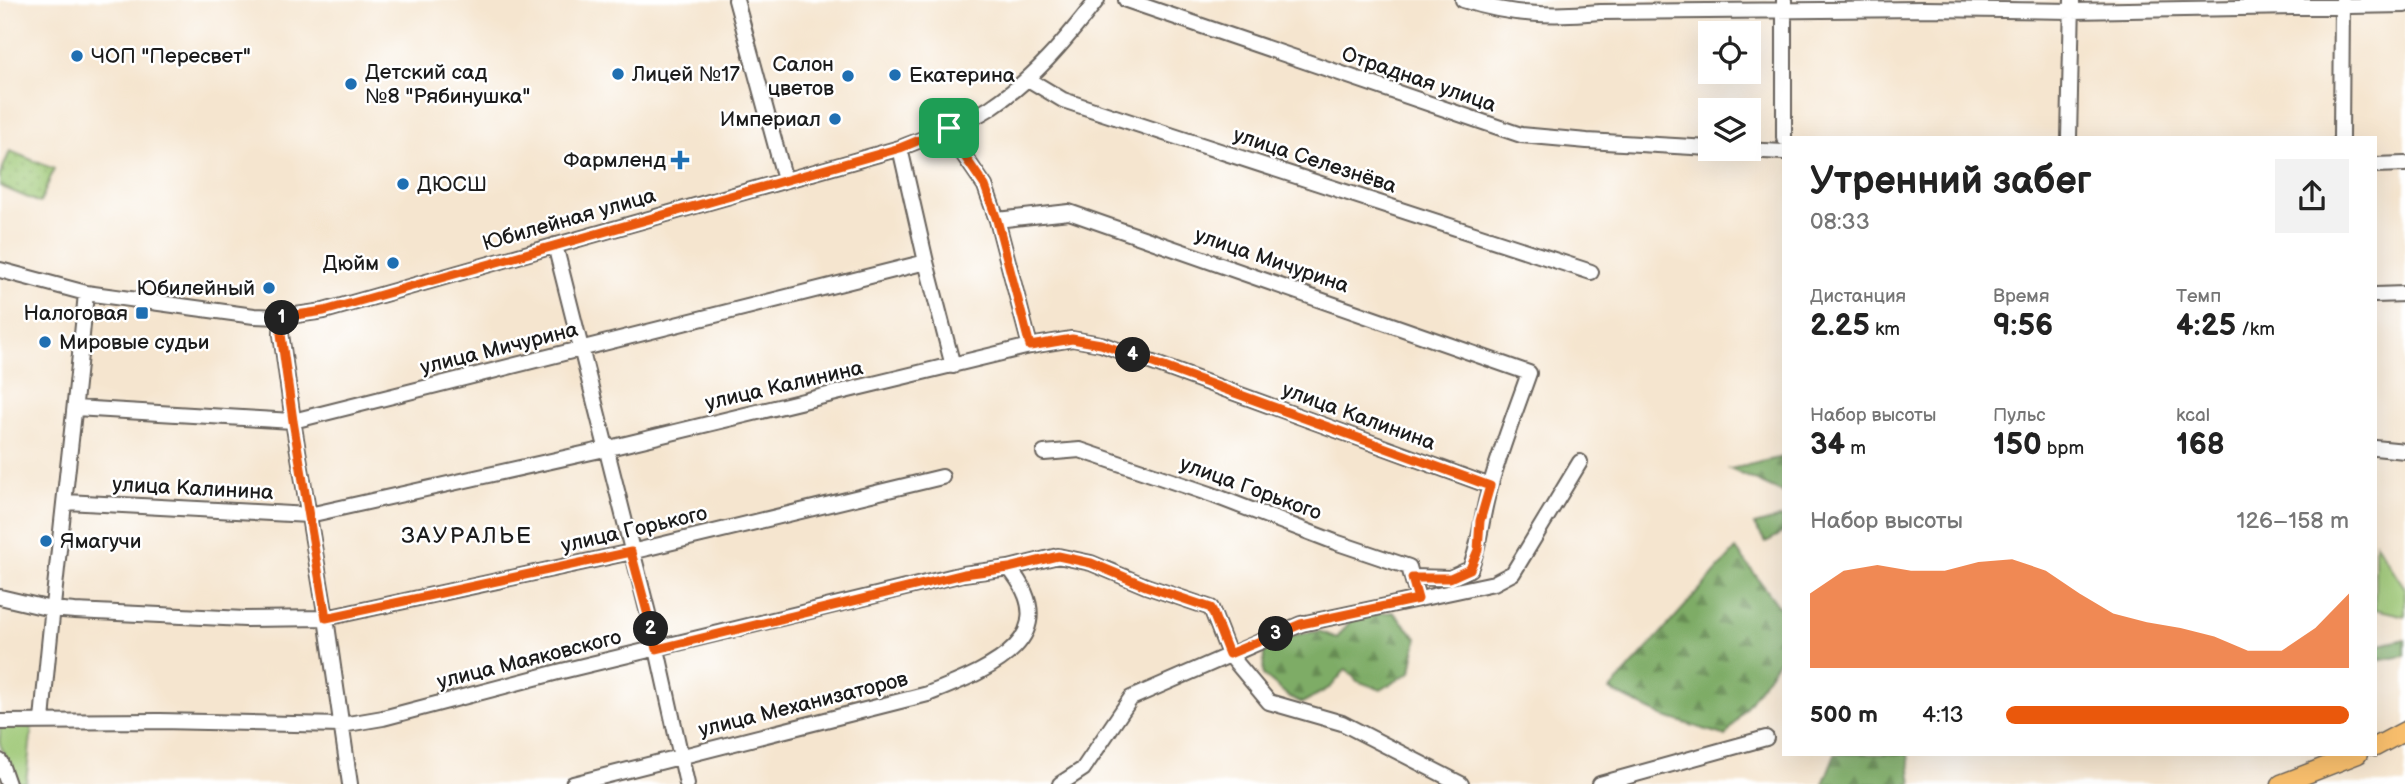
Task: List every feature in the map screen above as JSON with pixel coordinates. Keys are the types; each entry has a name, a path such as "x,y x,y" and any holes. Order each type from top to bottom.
{"main road":[{"path":"2377,746 2405,731"},
{"path":"2281,784 2353,756"}],"street":[{"path":"736,0 785,180"},
{"name":"Юбилейная улица","path":"0,270 86,293 254,316 282,317 324,311 900,148 988,108 1028,79 1062,45 1097,0"},
{"name":"Отрадная улица","path":"1126,0 1521,135 1698,147"},
{"path":"1463,0 1490,9 1536,16 1784,6 1924,9 2342,2 2405,5"},
{"path":"2341,136 2342,2"},
{"path":"2068,136 2072,5"},
{"path":"1784,6 1784,136"},
{"name":"улица Селезнёва","path":"1028,79 1063,100 1591,272"},
{"path":"949,128 985,186 997,220 1030,346"},
{"path":"900,148 953,366"},
{"path":"1761,151 1782,152"},
{"path":"2377,165 2405,164"},
{"name":"улица Мичурина","path":"997,220 1069,212 1529,373 1490,486"},
{"path":"555,245 657,649 687,784"},
{"name":"улица Мичурина","path":"75,408 293,421 926,262"},
{"path":"42,721 51,609 65,502 86,293"},
{"path":"2377,295 2405,294"},
{"path":"282,317 281,334 293,421 350,784"},
{"name":"улица Калинина","path":"65,502 309,515 605,449 1030,346 1072,339 1101,344 1490,486"},
{"path":"2377,448 2405,451"},
{"name":"улица Горького","path":"1044,453 1080,450 1130,466 1409,567 1412,578"},
{"path":"1060,784 1083,769 1131,698 1301,624 1494,583 1513,573 1580,462"},
{"name":"улица Горького","path":"0,597 51,609 245,619 326,618 631,552 942,477"},
{"path":"1418,599 1412,578 1450,578 1470,569 1478,550 1480,521 1490,486"},
{"name":"улица Маяковского","path":"0,722 342,725 383,718 558,672 964,574 1009,568 1058,556 1091,563 1146,586 1211,608 1229,654 1269,702 1342,723 1461,784"},
{"name":"улица Механизаторов","path":"573,784 928,694 984,671 1013,651 1025,631 1031,609 1027,593 1009,568"},
{"path":"1600,784 1766,738"},
{"path":"0,761 8,784"}],"green space":[{"path":"10,151 54,169 40,203 0,186 0,175"},
{"path":"1782,457 1782,493 1730,469"},
{"path":"1782,517 1782,534 1766,542 1754,525"},
{"path":"2377,545 2405,588 2405,616 2377,609"},
{"path":"1736,549 1782,611 1782,655 1726,736 1662,716 1610,690"},
{"path":"1393,612 1417,638 1411,672 1381,690 1357,681 1346,669 1331,687 1302,703 1288,696 1263,675 1264,652 1281,637 1319,631 1337,638 1354,616"},
{"path":"2405,639 2405,656 2377,661 2377,646"},
{"path":"32,726 26,783 15,782 0,744 0,727"},
{"path":"1834,756 1908,756 1912,784 1823,784"}],"place":[{"name":"ЧОП \"Пересвет\"","path":"77,56"},
{"name":"Лицей №17","path":"618,74"},
{"name":"Екатерина","path":"895,75"},
{"name":"Салон цветов","path":"848,76"},
{"name":"Детский сад №8 \"Рябинушка\"","path":"351,84"},
{"name":"Империал","path":"835,119"},
{"name":"Фармленд","path":"680,160"},
{"name":"ДЮСШ","path":"403,184"},
{"name":"Дюйм","path":"393,263"},
{"name":"Юбилейный","path":"269,288"},
{"name":"Налоговая","path":"142,313"},
{"name":"Мировые судьи","path":"45,342"},
{"name":"Ямагучи","path":"46,541"}],"district":[{"name":"ЗАУРАЛЬЕ","path":"467,535"}],"route":[{"path":"949,128 985,186 997,220 1030,346 1072,339 1101,344 1490,486 1480,521 1478,550 1470,569 1450,578 1412,578 1418,599 1301,624 1229,654 1211,608 1146,586 1091,563 1058,556 1009,568 964,574 657,649 631,552 326,618 293,421 281,334 282,317 324,311 900,148 949,128"}]}
